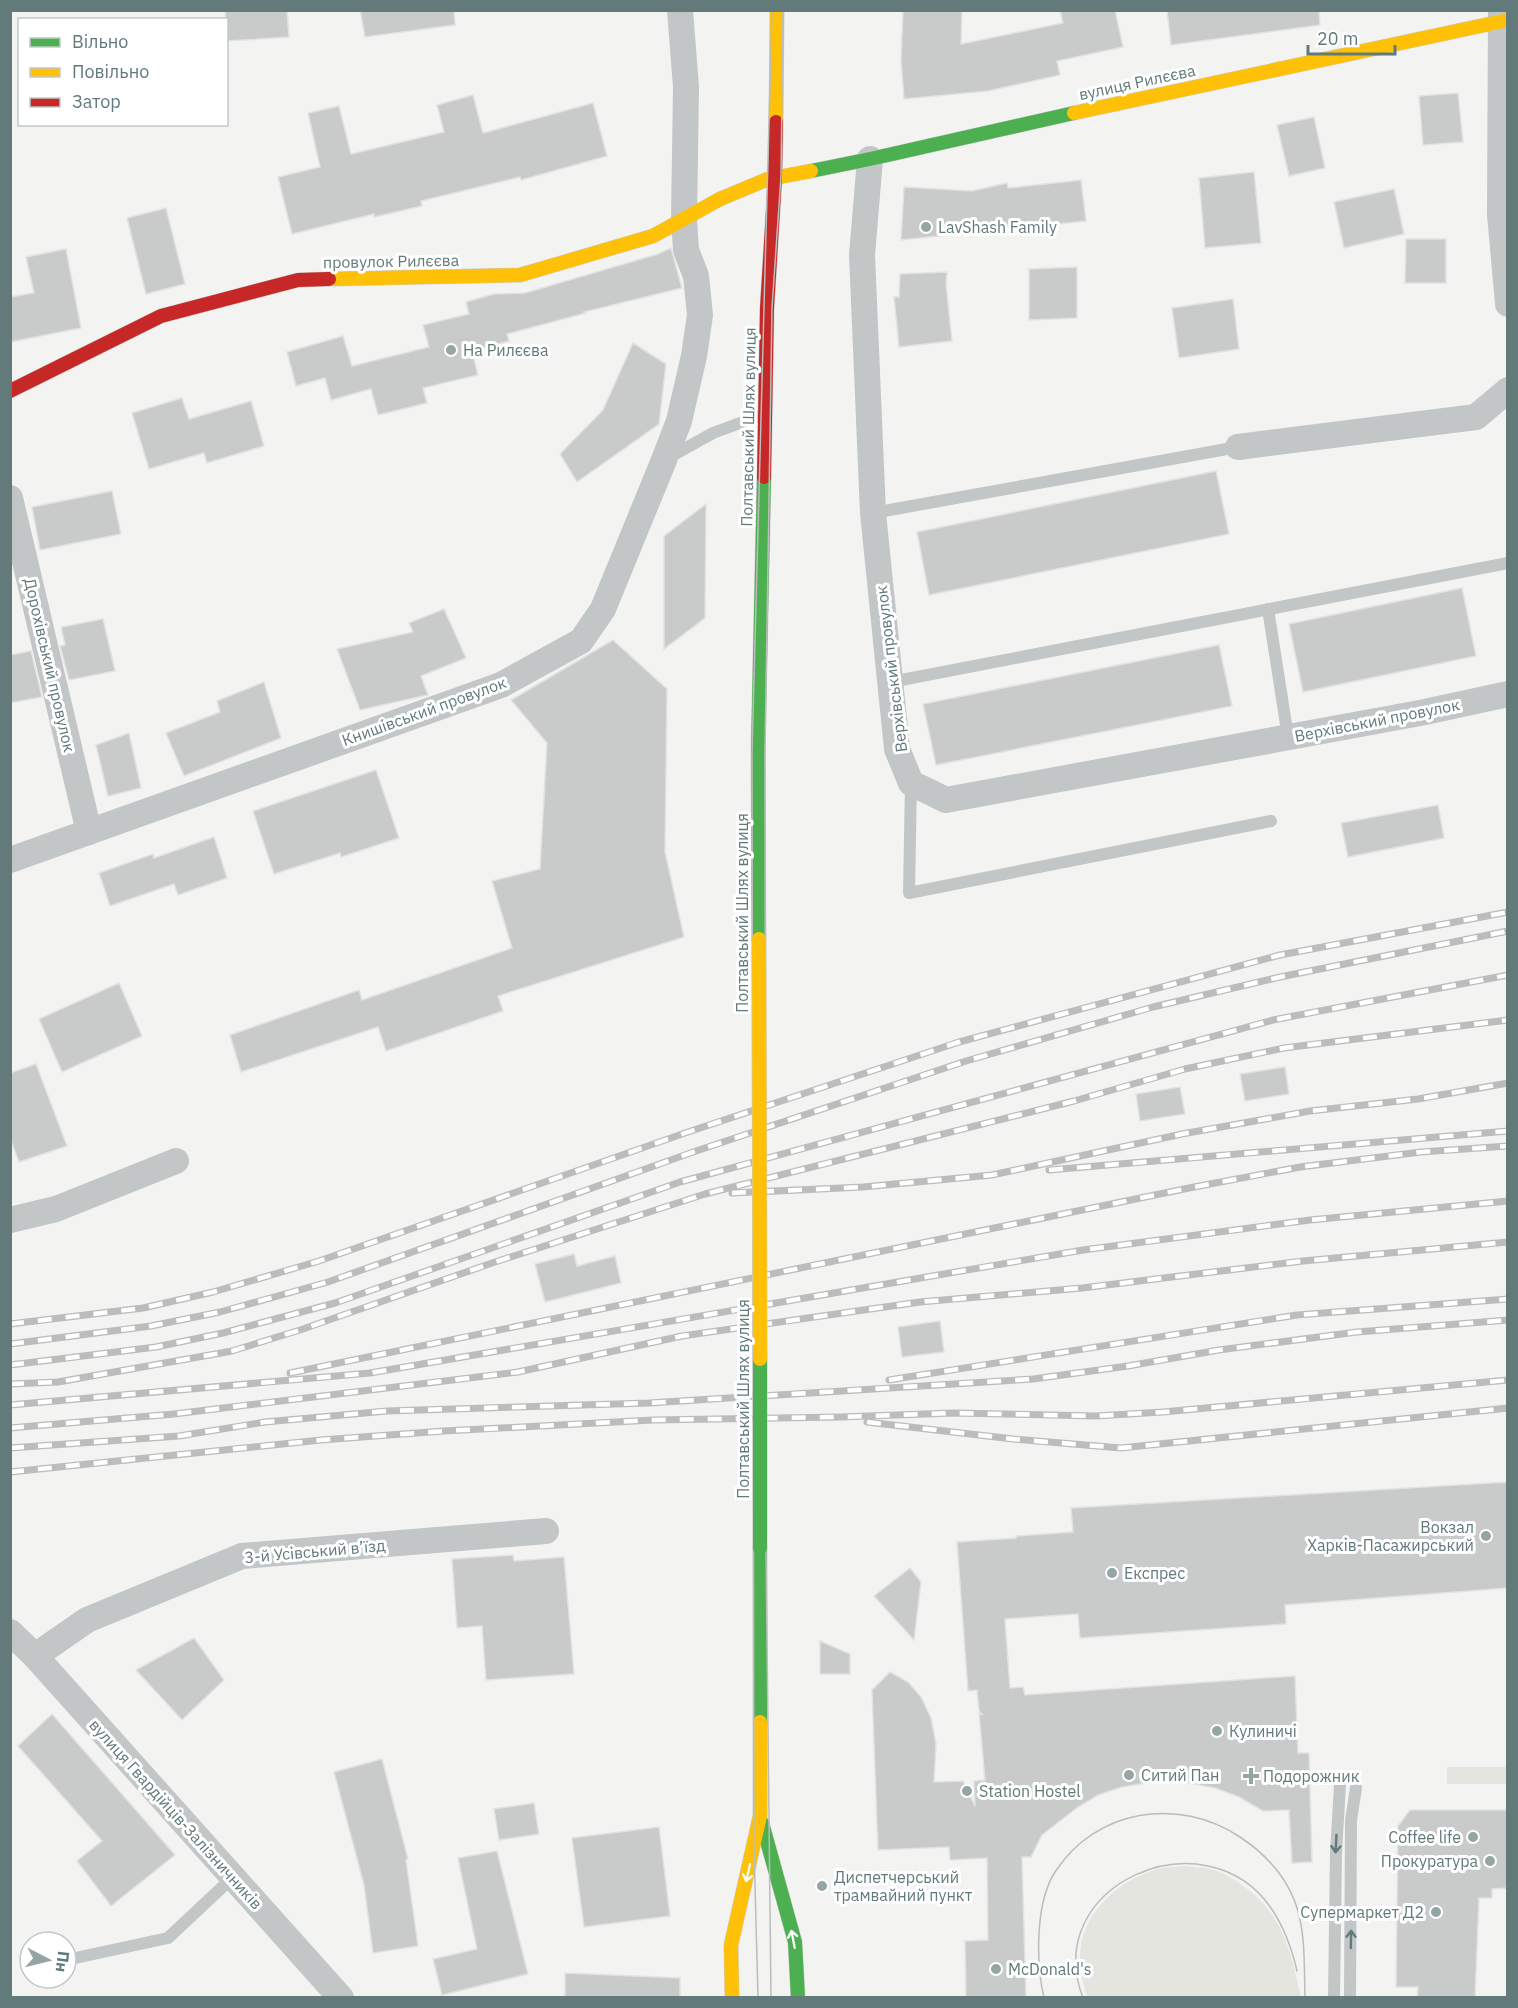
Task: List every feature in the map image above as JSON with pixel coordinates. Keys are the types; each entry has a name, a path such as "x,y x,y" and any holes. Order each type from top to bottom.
{"main road":[{"name":"Полтавський Шлях вулиця","path":"732,1998 731,1945 760,1816 758,752 767,308 775,178 777,10"},
{"name":"вулиця Рилєєва","path":"775,178 870,159 1503,17"},
{"name":"провулок Рилєєва","path":"10,391 161,316 298,280 520,275 653,236 720,199 775,178"},
{"name":"Полтавський Шлях вулиця","path":"760,1816 795,1942 798,1998"}],"street":[{"name":"Книшівський провулок","path":"10,860 501,685 581,641 603,609 664,459 679,421 694,356 700,315 696,276 686,250 684,219 686,87 680,10"},
{"path":"1503,17 1500,214 1508,304"},
{"name":"Верхівський провулок","path":"870,159 862,255 873,513 897,749 911,783 946,800 1420,713 1508,694"},
{"path":"1238,447 1476,417 1508,390"},
{"name":"Дорохівський провулок","path":"10,498 89,832"},
{"path":"10,1220 56,1209 176,1161"},
{"name":"3-й Усівський в’їзд","path":"35,1656 87,1620 242,1556 546,1531"},
{"name":"вулиця Гвардійців-Залізничників","path":"10,1632 35,1656 341,1998"}],"lane":[{"path":"664,459 713,433 766,413"},
{"path":"873,513 1238,447"},
{"path":"891,682 1268,609 1506,567"},
{"path":"1268,609 1288,737"},
{"path":"911,783 909,893 1271,821"},
{"path":"1334,1998 1335,1853 1340,1785"},
{"path":"1350,1998 1351,1820 1356,1788"},
{"path":"78,1957 168,1938 232,1878"}],"shaded area":[{"path":"1447,1767 1507,1767 1507,1784 1447,1784"},
{"path":"1182,1866 1210,1869 1227,1876 1257,1897 1268,1909 1289,1950 1301,1997 1087,1997 1080,1961 1085,1930 1092,1916 1113,1892 1126,1883 1158,1869"}],"building":[{"path":"225,10 287,10 289,37 228,41 228,18 226,18"},
{"path":"360,10 454,10 455,25 365,37"},
{"path":"903,10 962,10 961,44 1063,23 1060,10 1115,10 1123,47 1057,61 1060,75 988,91 904,99 901,60"},
{"path":"1167,10 1319,10 1320,25 1171,45"},
{"path":"1458,93 1463,142 1423,145 1419,96"},
{"path":"473,95 483,133 593,103 607,156 521,180 520,177 421,201 422,206 374,217 374,214 292,234 278,177 320,167 308,113 339,106 351,154 444,132 437,105"},
{"path":"1314,117 1325,168 1289,176 1277,125"},
{"path":"1254,172 1261,243 1205,248 1199,178"},
{"path":"1081,180 1086,221 901,240 904,187 972,191 1007,183 1008,188"},
{"path":"1394,189 1404,234 1344,248 1334,202"},
{"path":"166,208 185,284 146,294 127,218"},
{"path":"1406,239 1446,239 1446,283 1405,283"},
{"path":"671,248 682,288 507,334 509,341 472,351 478,375 423,388 427,403 378,415 371,389 331,400 325,378 296,386 287,352 343,336 352,366 429,347 423,325 469,314 466,302 494,294 525,293 658,254"},
{"path":"66,249 81,328 10,342 10,297 34,293 26,257"},
{"path":"1077,267 1077,318 1029,320 1029,269"},
{"path":"947,272 946,284 952,341 899,347 894,297 899,297 900,274"},
{"path":"1233,299 1239,349 1179,358 1172,308"},
{"path":"633,343 666,364 659,424 577,482 560,454 603,410"},
{"path":"182,398 189,419 251,401 264,446 207,463 204,453 149,469 132,413"},
{"path":"1216,471 1229,534 929,595 917,532"},
{"path":"112,491 121,534 40,550 32,507"},
{"path":"706,504 705,618 664,649 664,536"},
{"path":"1462,588 1476,656 1303,692 1289,624"},
{"path":"444,609 466,658 421,676 428,695 360,710 337,649 413,632 409,623"},
{"path":"103,619 115,671 69,680 60,646 65,645 61,627"},
{"path":"613,640 667,689 665,852 684,937 498,996 503,1011 386,1051 378,1027 241,1072 230,1035 359,990 362,1000 512,948 492,881 540,869 547,743 511,700"},
{"path":"1219,645 1232,706 936,765 923,704"},
{"path":"31,651 42,697 10,703 10,655"},
{"path":"264,682 281,738 184,776 166,733 220,712 217,701"},
{"path":"129,733 141,788 108,796 96,745"},
{"path":"376,770 399,838 341,857 340,853 274,874 253,811"},
{"path":"1438,805 1444,838 1348,857 1341,823"},
{"path":"214,837 227,878 178,895 174,884 110,906 99,873 153,854 154,858"},
{"path":"119,983 142,1036 62,1072 39,1019"},
{"path":"36,1064 67,1146 19,1162 10,1138 10,1073"},
{"path":"1285,1067 1289,1094 1245,1101 1240,1074"},
{"path":"1180,1087 1185,1114 1140,1121 1136,1094"},
{"path":"574,1254 577,1266 615,1256 621,1283 545,1302 535,1264"},
{"path":"940,1321 944,1352 902,1357 898,1327"},
{"path":"1508,1482 1508,1588 1285,1605 1286,1624 1080,1638 1078,1614 1005,1619 1010,1688 1023,1687 1025,1695 1295,1676 1298,1753 1309,1753 1312,1862 1292,1863 1289,1810 1263,1811 1239,1797 1215,1788 1183,1782 1153,1782 1122,1787 1098,1795 1078,1807 1042,1835 1031,1857 1022,1857 1026,1998 966,1998 965,1941 988,1940 987,1858 950,1860 949,1847 878,1850 872,1690 890,1672 908,1682 921,1697 931,1718 936,1743 934,1782 963,1781 975,1806 974,1781 985,1780 979,1713 983,1715 979,1711 977,1690 968,1691 957,1542 1073,1532 1071,1508"},
{"path":"513,1555 514,1561 564,1557 574,1674 486,1680 482,1626 457,1628 452,1559"},
{"path":"910,1568 921,1582 914,1640 874,1596"},
{"path":"194,1638 224,1680 182,1720 136,1670"},
{"path":"820,1641 850,1654 850,1674 820,1674"},
{"path":"52,1714 175,1855 111,1906 77,1861 102,1841 18,1746"},
{"path":"382,1759 408,1859 406,1860 418,1946 373,1953 364,1885 334,1772"},
{"path":"534,1803 539,1834 499,1840 494,1809"},
{"path":"1410,1810 1507,1810 1508,1888 1492,1889 1492,1898 1479,1898 1475,1998 1417,1998 1418,1987 1396,1987 1398,1826"},
{"path":"659,1827 670,1916 584,1927 572,1838"},
{"path":"497,1851 528,1974 442,1995 433,1959 477,1949 458,1858"},
{"path":"565,1973 680,1978 680,1998 565,1998"}],"tram line":[{"path":"758,1998 754,1847 752,753 772,10"},
{"path":"771,1998 766,1548 765,753 772,308 781,176 783,10"},
{"path":"1044,1998 1041,1984 1039,1934 1044,1900 1055,1872 1072,1851 1092,1834 1115,1822 1165,1813 1191,1816 1216,1824 1249,1843 1280,1874 1291,1892 1299,1913 1304,1949 1305,1998"},
{"path":"1083,1998 1076,1958 1085,1922 1106,1894 1136,1875 1171,1865 1208,1866 1242,1880 1276,1915 1287,1938 1297,1971"}],"railway":[{"path":"10,1324 143,1308 213,1292 319,1261 685,1133 959,1042 1280,955 1508,912"},
{"path":"10,1344 151,1326 220,1312 328,1282 696,1151 966,1061 1153,1007 1280,977 1508,931"},
{"path":"10,1365 156,1347 223,1333 335,1303 680,1182 1273,1020 1508,975"},
{"path":"10,1384 58,1382 232,1351 705,1194 1074,1101 1185,1069 1284,1048 1508,1020"},
{"path":"732,1193 863,1187 992,1175 1182,1134 1310,1111 1418,1099 1508,1083"},
{"path":"1049,1170 1508,1131"},
{"path":"290,1373 1300,1167 1421,1152 1508,1146"},
{"path":"10,1405 370,1373 1083,1250 1310,1220 1508,1201"},
{"path":"10,1428 174,1414 518,1372 682,1336 920,1302 1082,1288 1303,1261 1508,1242"},
{"path":"889,1380 1297,1315 1508,1299"},
{"path":"10,1448 179,1436 265,1422 387,1411 649,1403 1033,1379 1219,1350 1357,1332 1508,1320"},
{"path":"10,1472 321,1440 444,1431 653,1420 953,1413 1096,1416 1163,1412 1508,1380"},
{"path":"867,1422 1013,1439 1121,1448 1508,1408"}],"traffic: fast":[{"path":"811,171 1074,113"},
{"path":"759,939 758,752 764,477"},
{"path":"760,1359 760,1548"},
{"path":"760,1548 760,1722"},
{"path":"762,1823 795,1942 798,1998"}],"traffic: slow":[{"path":"776,122 777,10"},
{"path":"1074,113 1508,20"},
{"path":"329,279 520,275 653,236 720,199 768,179 811,171"},
{"path":"759,939 760,1359"},
{"path":"732,1998 731,1945 760,1816 760,1722"}],"traffic: jam":[{"path":"764,477 767,308 776,122"},
{"path":"10,391 161,316 298,280 329,279"}],"place":[{"name":"LavShash Family","path":"926,227"},
{"name":"На Рилєєва","path":"451,350"},
{"name":"Вокзал Харків-Пасажирський","path":"1486,1536"},
{"name":"Експрес","path":"1112,1573"},
{"name":"Кулиничі","path":"1217,1731"},
{"name":"Ситий Пан","path":"1129,1775"},
{"name":"Подорожник","path":"1251,1776"},
{"name":"Station Hostel","path":"967,1791"},
{"name":"Coffee life","path":"1473,1837"},
{"name":"Прокуратура","path":"1490,1861"},
{"name":"Диспетчерський трамвайний пункт","path":"822,1886"},
{"name":"Супермаркет Д2","path":"1436,1912"},
{"name":"McDonald's","path":"996,1969"}]}
